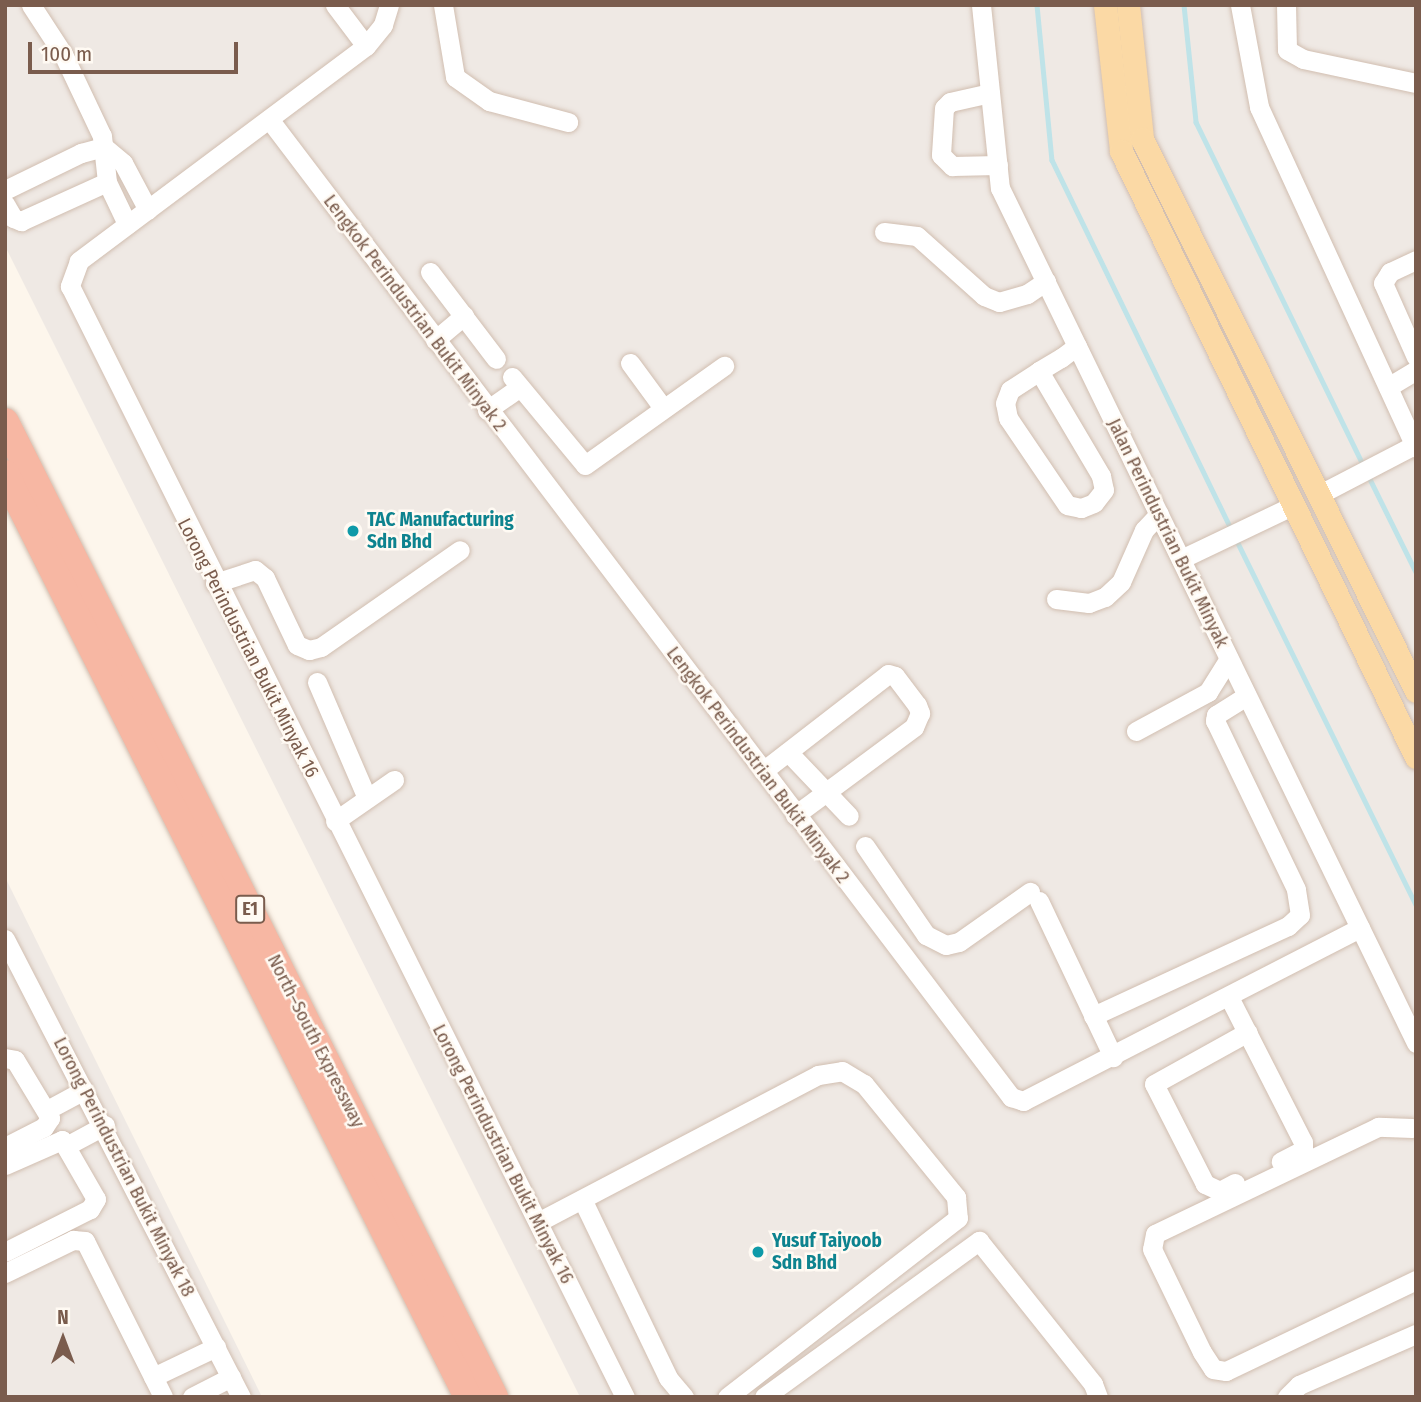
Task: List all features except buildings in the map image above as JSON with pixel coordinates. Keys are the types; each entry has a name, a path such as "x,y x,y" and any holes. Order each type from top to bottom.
{"highway":[{"name":"North–South Expressway","path":"5,422 494,1397"},
{"name":"North–South Expressway","path":"5,474 468,1397"}],"main road":[{"path":"1105,5 1121,151 1286,509 1416,757"},
{"path":"1128,5 1142,139 1327,490 1416,691"}],"street":[{"path":"31,5 63,54 103,147 107,182 127,225"},
{"path":"335,5 366,46"},
{"name":"Lorong Perindustrian Bukit Minyak 16","path":"389,5 383,25 366,46 72,269 72,297 625,1397"},
{"path":"443,5 455,77 489,101 569,122"},
{"name":"Jalan Perindustrian Bukit Minyak","path":"981,5 1000,188 1159,514 1188,556 1229,659 1416,1043"},
{"path":"1240,5 1259,107 1388,387 1410,449 1327,490"},
{"path":"1286,5 1287,50 1303,59 1416,83"},
{"path":"990,93 950,102 944,108 941,155 952,166 998,165"},
{"name":"Lengkok Perindustrian Bukit Minyak 2","path":"269,120 794,815 1011,1097 1023,1101 1360,928"},
{"path":"5,190 81,153 103,147"},
{"path":"103,147 123,163 148,210"},
{"path":"5,204 13,218 21,221 107,182"},
{"path":"884,232 917,236 984,296 999,302 1027,294 1046,281"},
{"path":"1416,260 1390,272 1382,283 1416,357"},
{"path":"430,272 496,359"},
{"path":"435,340 464,316"},
{"path":"1039,371 1101,476 1104,490 1094,503 1081,508 1067,505 1008,418 1005,403 1010,390 1077,346"},
{"path":"630,363 663,408"},
{"path":"487,410 516,382 585,465 724,366"},
{"path":"1388,387 1416,370"},
{"path":"1188,556 1286,509"},
{"path":"1056,599 1081,603 1105,597 1121,582 1144,530 1159,514"},
{"path":"215,583 255,570 265,578 297,646 309,650 321,647 460,550"},
{"path":"1136,731 1208,692 1229,659"},
{"path":"763,771 880,677 895,676 917,705 918,721 794,815"},
{"path":"317,682 367,798"},
{"path":"1093,1016 1288,926 1300,915 1296,889 1215,721 1216,715 1247,696"},
{"path":"788,752 849,816"},
{"path":"335,821 394,780"},
{"path":"865,846 933,942 946,945 959,942 1034,896 1113,1057"},
{"name":"Lorong Perindustrian Bukit Minyak 18","path":"5,939 105,1125 241,1397"},
{"path":"912,965 933,942"},
{"path":"1229,997 1248,1032 1304,1147 1220,1191 1212,1191 1154,1084 1248,1032"},
{"path":"5,1059 15,1060 50,1118 44,1127 5,1147"},
{"path":"538,1223 830,1071 854,1076 864,1084 956,1197 960,1211 953,1224 727,1397"},
{"path":"47,1110 84,1090"},
{"path":"5,1165 54,1140 68,1144 105,1125"},
{"path":"1415,1132 1378,1127 1155,1234 1152,1249 1202,1352 1213,1369 1226,1371 1416,1280"},
{"path":"5,1252 95,1203 68,1144"},
{"path":"583,1201 668,1378 684,1397"},
{"path":"5,1273 73,1240 85,1241 163,1397"},
{"path":"764,1397 979,1241 1093,1384 1098,1397"},
{"path":"1287,1397 1298,1385 1416,1334"},
{"path":"153,1377 216,1347"},
{"path":"192,1397 231,1377"}],"shaded area":[{"path":"5,5 1416,5 1416,1397 580,1397 5,246"},
{"path":"5,877 262,1397 5,1397"}],"waterway":[{"path":"1037,5 1052,160 1231,529"},
{"path":"1184,5 1196,122 1364,466"},
{"path":"1367,473 1416,572"},
{"path":"1235,537 1416,905"}],"place":[{"name":"TAC Manufacturing Sdn Bhd","path":"353,531"},
{"name":"Yusuf Taiyoob Sdn Bhd","path":"758,1252"}]}
